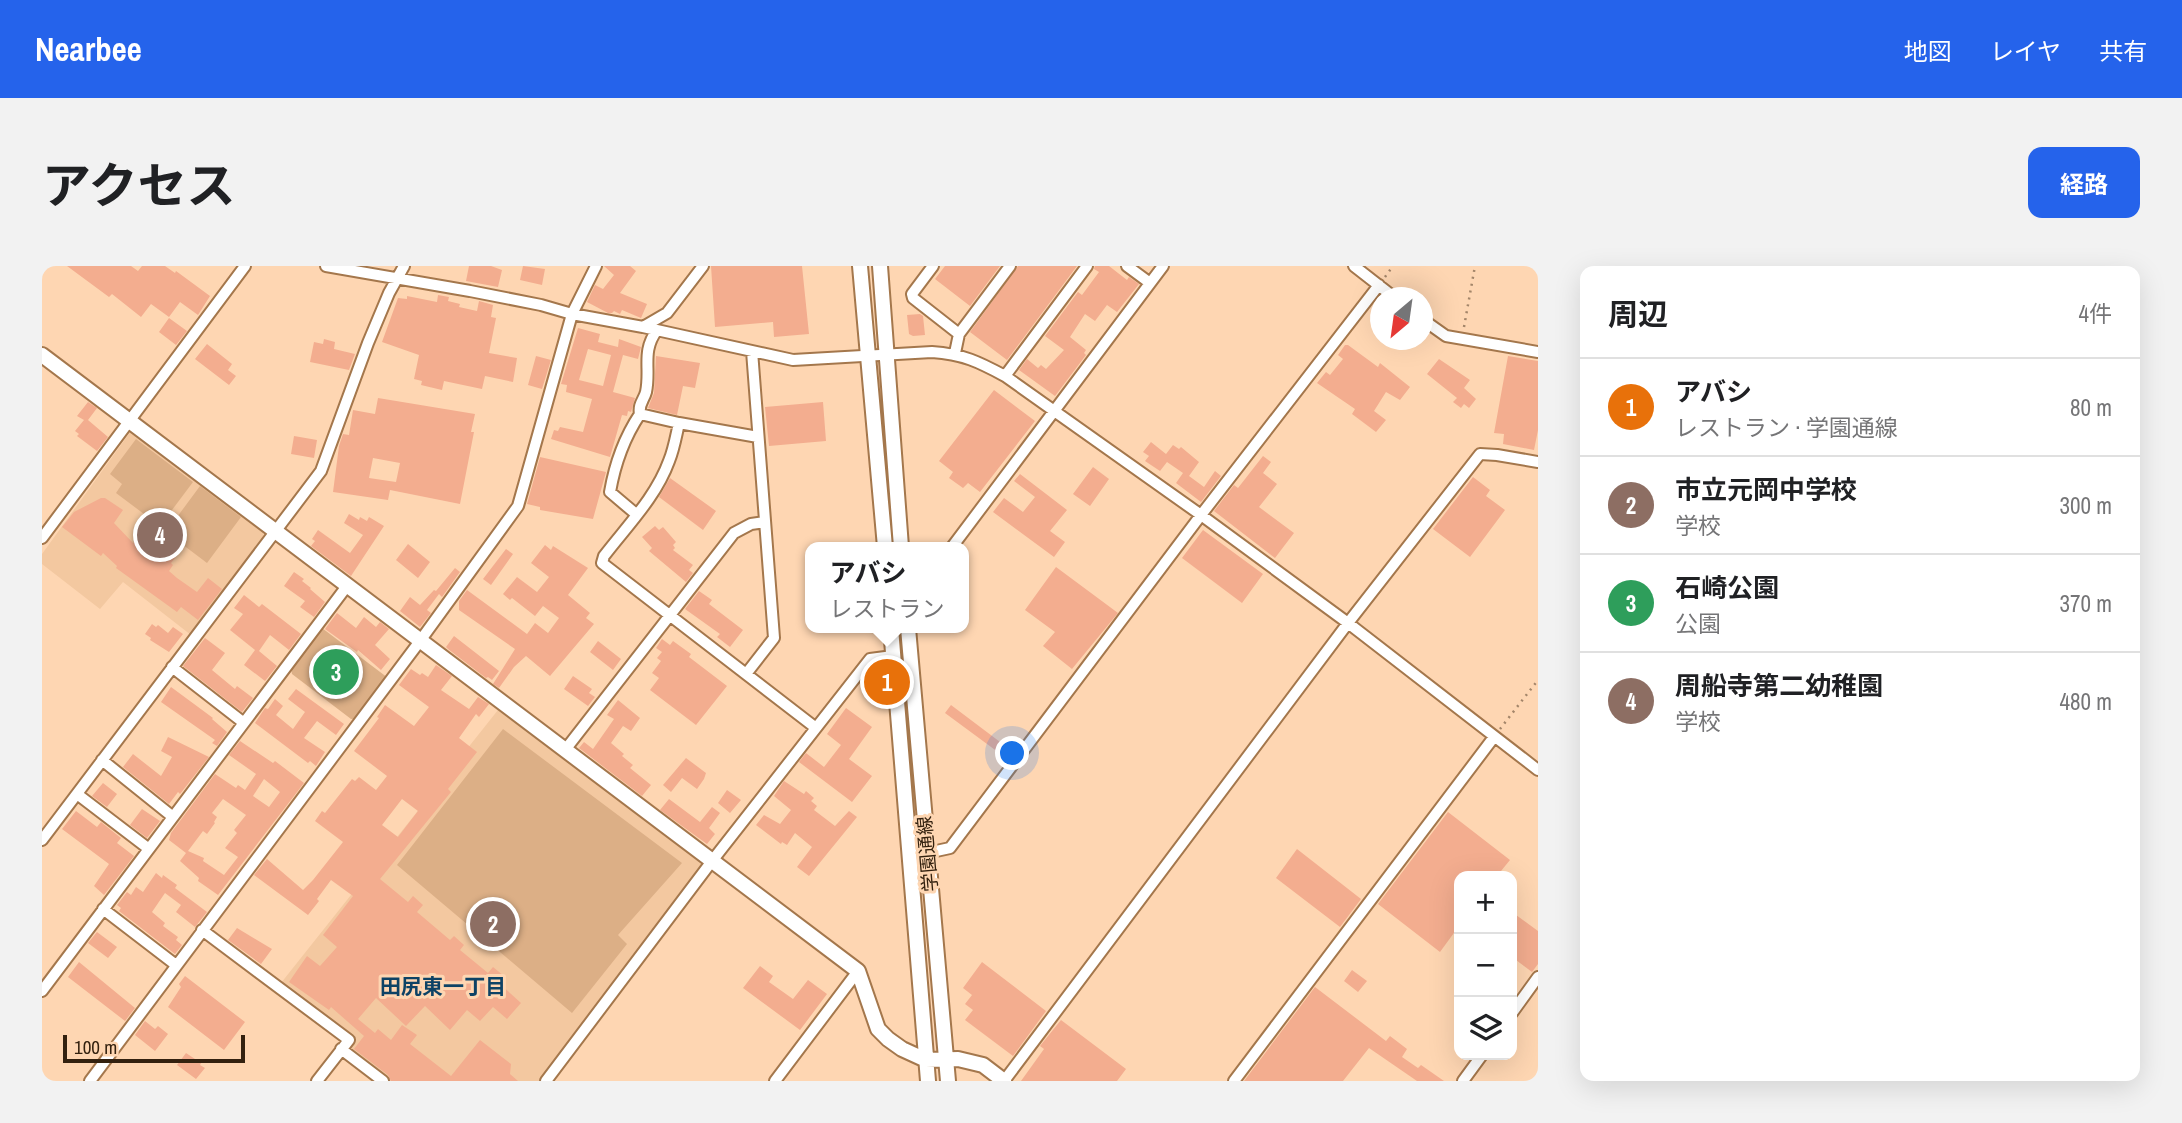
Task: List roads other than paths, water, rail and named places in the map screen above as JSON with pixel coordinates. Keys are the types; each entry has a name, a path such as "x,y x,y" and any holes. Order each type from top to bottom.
{"street":[{"path":"42,538 245,266"},
{"path":"326,266 541,304 572,314 793,360 932,352 955,353 974,360 1005,376 1201,514 1348,622 1538,770"},
{"path":"42,840 321,471 368,343 389,293 404,266"},
{"path":"90,1081 518,506 572,314 596,266"},
{"path":"643,327 667,313 704,266"},
{"path":"860,266 885,542"},
{"path":"880,266 901,542"},
{"path":"933,266 912,294 913,298 959,334"},
{"path":"955,353 959,334 1010,266"},
{"path":"1005,376 1087,266"},
{"path":"1127,266 1150,284"},
{"path":"956,542 1163,266"},
{"path":"1354,266 1381,287"},
{"path":"927,853 950,848 1201,514 1378,285"},
{"path":"1433,326 1446,336 1461,341 1538,352"},
{"path":"636,514 610,492 620,453 640,414 639,408 646,391 649,340 657,330"},
{"path":"746,674 774,638 752,351"},
{"path":"42,355 858,971 878,1029 902,1049 926,1060 958,1059 983,1065 1004,1081 1348,622 1480,454 1538,462"},
{"path":"640,414 758,436"},
{"path":"679,423 669,461 660,481 604,556 602,564 816,728"},
{"path":"565,750 734,533 751,524 765,522"},
{"path":"42,991 347,586"},
{"name":"学園通線","path":"891,633 928,1081"},
{"name":"学園通線","path":"908,633 948,1081"},
{"path":"546,1081 712,861 870,659 893,656"},
{"path":"172,667 244,723"},
{"path":"1234,1081 1494,737"},
{"path":"102,760 173,817"},
{"path":"76,794 149,849"},
{"path":"103,909 176,965"},
{"path":"202,930 349,1040 317,1081"},
{"path":"775,1081 858,971"},
{"path":"1517,1006 1538,977"},
{"path":"341,1049 383,1081"},
{"path":"1463,1081 1478,1060"}],"place":[{"name":"周船寺第二幼稚園","path":"160,535"},
{"name":"石崎公園","path":"336,672"},
{"name":"アバシ","path":"887,682"},
{"name":"市立元岡中学校","path":"493,924"}],"district":[{"name":"田尻東一丁目","path":"443,987"}]}
